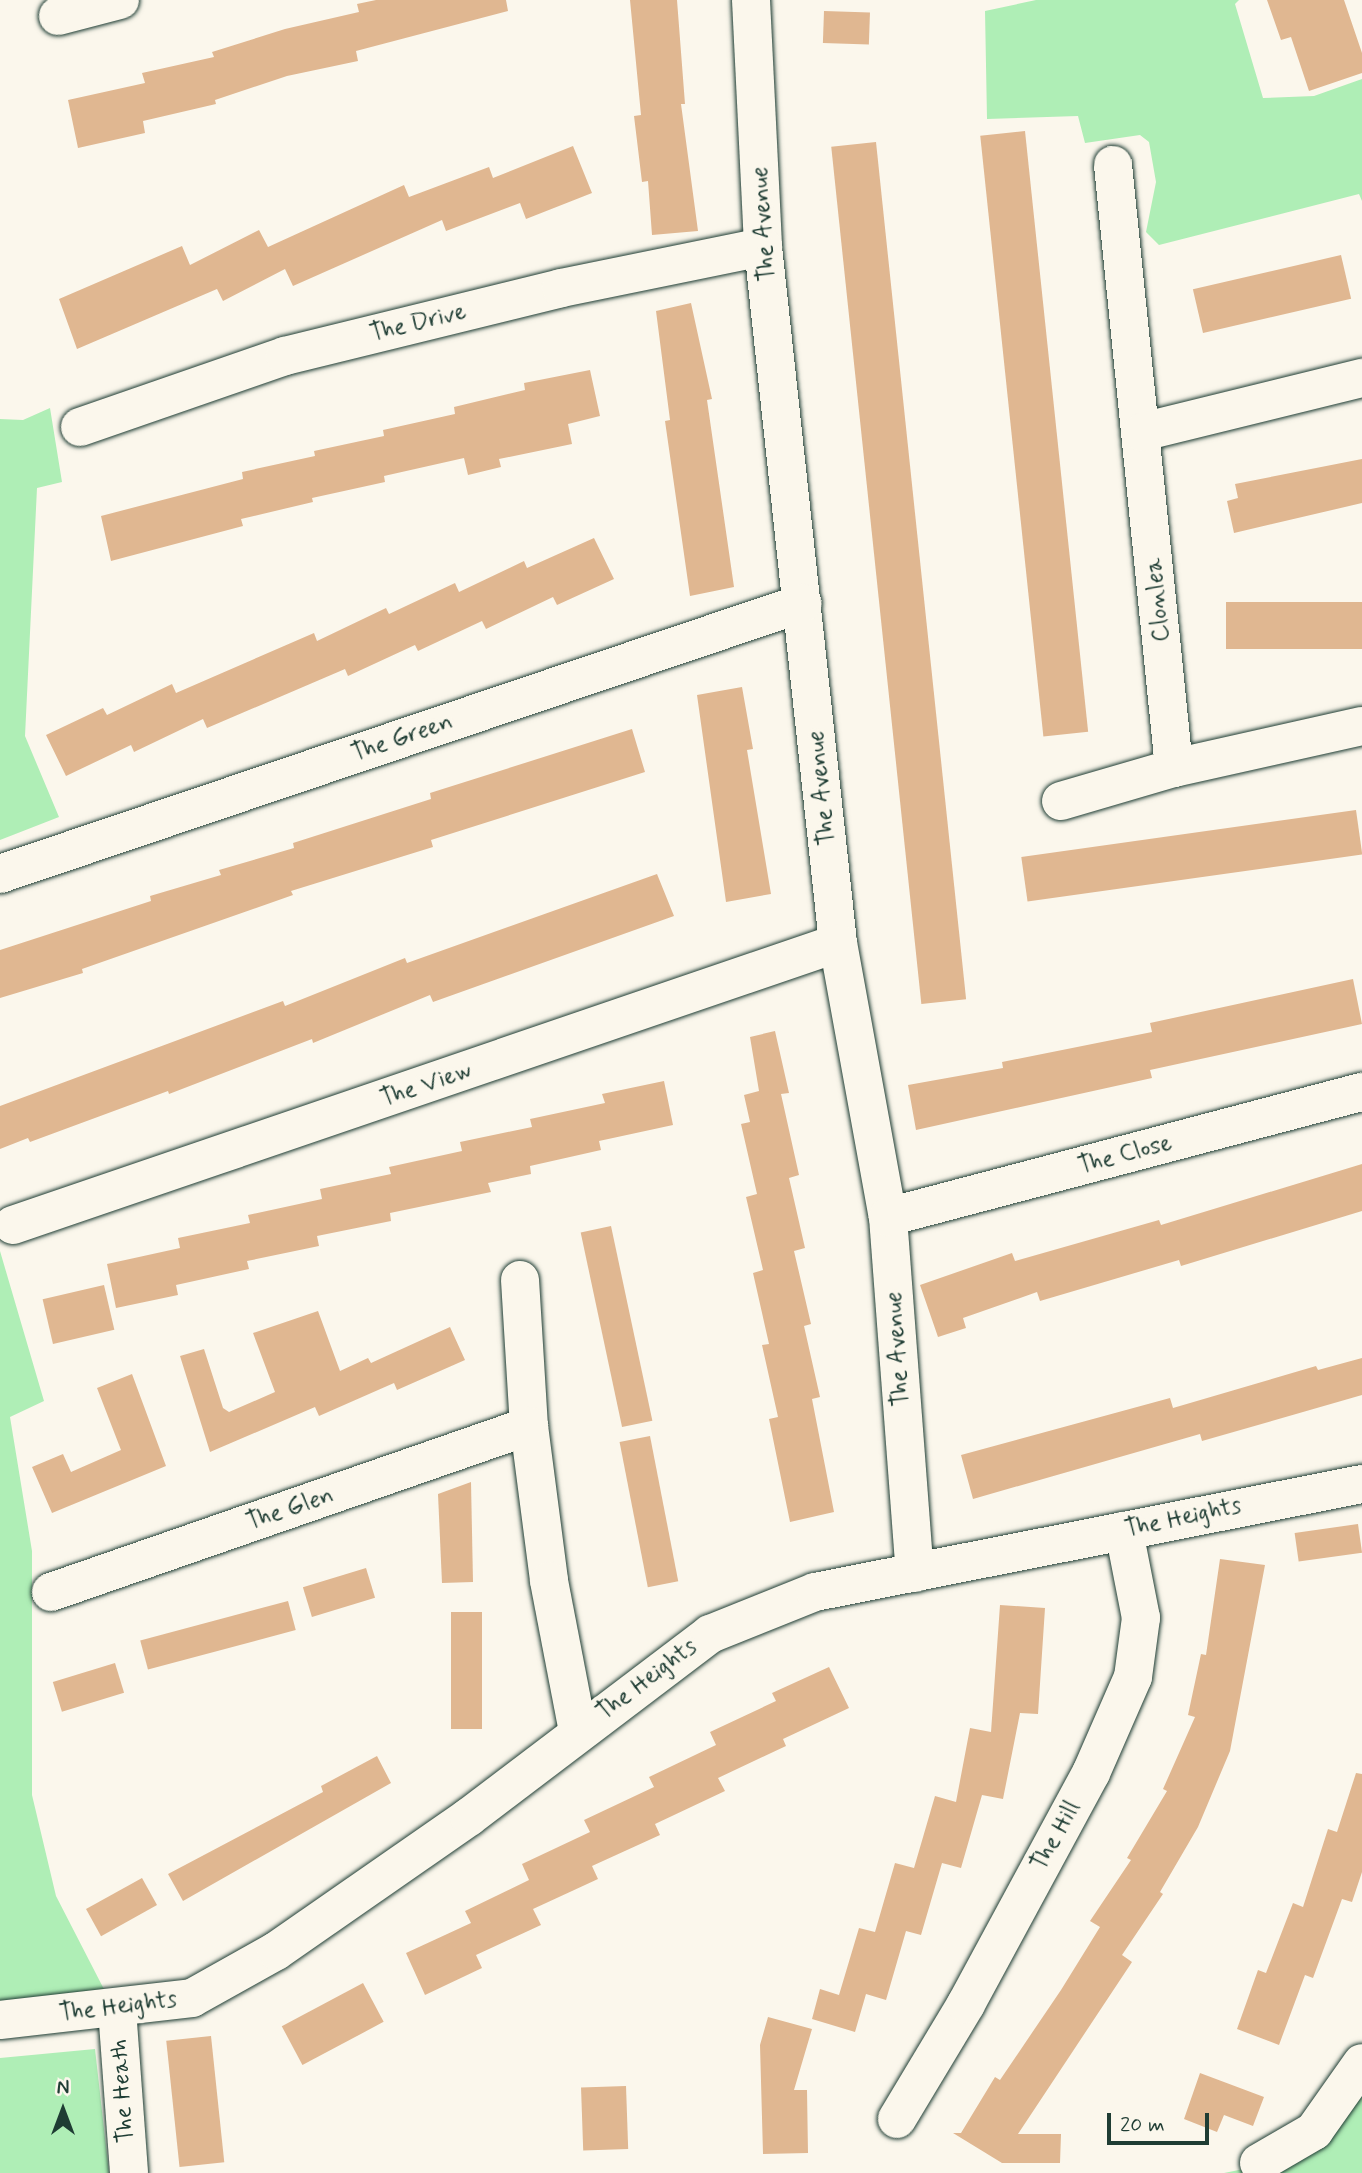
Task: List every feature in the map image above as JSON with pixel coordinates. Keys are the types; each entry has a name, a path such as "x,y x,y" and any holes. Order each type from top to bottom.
{"street":[{"path":"58,16 120,0"},
{"name":"The Avenue","path":"751,0 763,247 838,943 888,1217 915,1573"},
{"name":"Clonlea","path":"1113,165 1174,768"},
{"name":"The Drive","path":"80,427 285,356 561,288 763,247"},
{"path":"1142,432 1362,378"},
{"name":"The Green","path":"0,874 803,603"},
{"path":"1061,801 1174,768 1362,726"},
{"name":"The View","path":"13,1225 838,943"},
{"name":"The Close","path":"888,1217 1362,1092"},
{"path":"520,1280 529,1426 549,1581 578,1732"},
{"name":"The Glen","path":"51,1592 529,1426"},
{"name":"The Heights","path":"0,2020 117,2009 192,1998 275,1951 469,1817 710,1634 815,1592 1362,1484"},
{"name":"The Hill","path":"897,2119 966,2004 1091,1773 1133,1677 1141,1618 1125,1531"},
{"name":"The Heath","path":"117,2009 129,2173"},
{"path":"1259,2163 1314,2131 1362,2063"}],"green space":[{"path":"1036,0 1239,0 1235,4 1263,98 1314,96 1362,79 1362,201 1359,194 1159,245 1146,232 1156,182 1149,142 1140,135 1085,143 1078,116 987,119 985,11"},
{"path":"50,408 62,482 37,488 25,736 59,817 0,840 0,419 23,420"},
{"path":"0,1251 44,1401 10,1417 32,1551 32,1795 56,1896 109,1999 0,2010"},
{"path":"95,2049 109,2173 0,2173 0,2058"},
{"path":"1362,2085 1362,2173 1224,2173 1293,2159"}],"building":[{"path":"376,0 506,0 508,11 356,51 358,61 287,76 215,100 216,104 143,121 145,133 78,148 68,100 145,83 142,73 214,57 212,52 285,29 359,12 357,4"},
{"path":"630,0 677,0 685,104 681,104 698,231 652,235 648,181 642,182 634,116 641,115"},
{"path":"1267,0 1344,0 1362,53 1362,73 1309,91 1291,37 1281,40"},
{"path":"824,11 870,13 869,45 823,43"},
{"path":"1025,131 1088,732 1043,736 980,136"},
{"path":"876,142 966,999 921,1004 831,147"},
{"path":"573,146 592,193 526,219 520,203 446,231 442,220 293,286 285,269 223,301 217,289 77,349 59,299 182,246 190,265 259,230 268,247 404,185 409,197 489,167 493,178"},
{"path":"1341,255 1351,299 1203,333 1193,289"},
{"path":"691,303 712,399 707,400 734,587 690,596 665,421 670,420 656,311"},
{"path":"590,370 600,416 568,424 572,444 499,459 501,467 468,475 464,458 384,476 385,482 312,498 313,502 241,519 243,526 111,561 101,516 243,479 242,472 315,456 314,451 384,436 383,430 455,414 454,407 525,390 524,383"},
{"path":"1362,459 1362,503 1234,533 1227,501 1238,498 1235,484"},
{"path":"594,538 614,579 557,605 553,597 486,629 482,621 418,651 415,645 348,676 345,669 207,728 203,719 134,752 131,745 66,776 46,735 103,708 107,715 172,684 176,693 314,633 317,641 386,608 389,614 455,583 459,592 524,561 527,568"},
{"path":"1226,602 1362,602 1362,649 1226,649"},
{"path":"742,687 753,749 747,750 771,894 726,902 697,695"},
{"path":"632,729 645,772 431,840 433,847 291,891 293,895 82,969 83,973 0,998 0,950 151,901 150,896 221,875 219,870 294,848 293,843 431,799 430,793"},
{"path":"1356,810 1362,855 1028,902 1021,857"},
{"path":"657,874 674,916 433,1002 430,995 313,1043 312,1039 169,1094 168,1091 30,1142 28,1138 0,1149 0,1106 283,1001 285,1006 405,958 407,963"},
{"path":"1353,979 1362,1024 1150,1070 1152,1078 916,1130 908,1085 1003,1068 1002,1062 1152,1032 1150,1023"},
{"path":"775,1031 789,1093 781,1094 799,1175 789,1178 805,1248 794,1251 811,1324 804,1326 820,1397 812,1399 834,1512 790,1522 769,1419 778,1417 762,1345 769,1344 753,1273 763,1270 746,1197 757,1194 741,1124 750,1122 744,1095 759,1091 750,1037"},
{"path":"664,1081 673,1125 599,1141 601,1150 530,1166 531,1174 488,1183 491,1192 390,1213 391,1221 317,1236 319,1246 247,1261 249,1269 176,1285 178,1295 116,1308 107,1264 180,1248 178,1238 250,1223 248,1215 322,1199 320,1189 391,1174 389,1167 462,1151 460,1142 532,1127 530,1119 605,1103 602,1094"},
{"path":"1362,1164 1362,1211 1181,1266 1179,1260 1040,1301 1037,1292 963,1318 966,1328 938,1337 920,1285 1012,1253 1015,1261 1159,1220 1161,1225"},
{"path":"611,1226 652,1421 622,1427 581,1232"},
{"path":"104,1285 114,1330 53,1344 43,1299"},
{"path":"318,1311 340,1371 368,1358 371,1363 450,1327 465,1360 397,1390 394,1383 319,1416 315,1407 210,1452 180,1356 204,1349 223,1408 229,1412 275,1392 253,1333"},
{"path":"1362,1358 1362,1395 1202,1441 1200,1434 973,1499 961,1455 1170,1398 1173,1408 1316,1366 1318,1370"},
{"path":"132,1374 166,1466 52,1513 32,1467 63,1454 71,1472 121,1450 97,1388"},
{"path":"650,1436 678,1581 648,1587 620,1442"},
{"path":"471,1482 473,1582 442,1583 438,1494"},
{"path":"1358,1524 1362,1553 1299,1562 1295,1533"},
{"path":"1220,1559 1265,1565 1230,1751 1198,1827 1160,1892 1163,1894 1122,1955 1132,1962 1018,2134 1061,2134 1060,2163 1002,2163 953,2133 961,2133 995,2077 1000,2080 1061,1990 1100,1927 1090,1921 1131,1860 1127,1858 1167,1791 1163,1789 1195,1717 1188,1715 1201,1654 1206,1655"},
{"path":"366,1568 375,1598 312,1617 303,1587"},
{"path":"288,1601 296,1630 148,1670 140,1641"},
{"path":"1000,1605 1045,1608 1038,1714 1020,1713 1003,1799 982,1795 961,1868 942,1863 921,1935 906,1931 886,2000 866,1994 855,2032 812,2019 820,1989 839,1995 859,1928 875,1932 895,1863 914,1868 935,1796 956,1802 970,1728 991,1732"},
{"path":"451,1612 482,1612 482,1729 451,1729"},
{"path":"115,1663 124,1693 62,1712 53,1682"},
{"path":"829,1667 849,1708 783,1739 786,1746 718,1778 725,1791 655,1824 660,1835 592,1866 598,1879 533,1909 541,1925 476,1955 482,1968 425,1995 406,1953 471,1923 465,1911 529,1880 522,1864 590,1832 584,1820 654,1787 649,1777 716,1745 710,1732 776,1701 772,1693"},
{"path":"377,1756 391,1783 183,1901 168,1874 323,1792 321,1786"},
{"path":"1356,1773 1362,1774 1362,1872 1352,1902 1342,1899 1313,1978 1305,1975 1279,2045 1237,2029 1258,1970 1266,1973 1293,1903 1303,1907 1328,1829 1337,1832"},
{"path":"142,1878 157,1905 101,1936 86,1909"},
{"path":"363,1983 384,2022 302,2065 282,2026"},
{"path":"768,2017 812,2029 794,2090 807,2090 808,2153 763,2154 760,2045"},
{"path":"211,2036 224,2162 180,2167 166,2041"},
{"path":"1200,2073 1264,2097 1253,2126 1224,2115 1217,2132 1184,2119"},
{"path":"626,2086 628,2149 583,2151 581,2088"}]}
